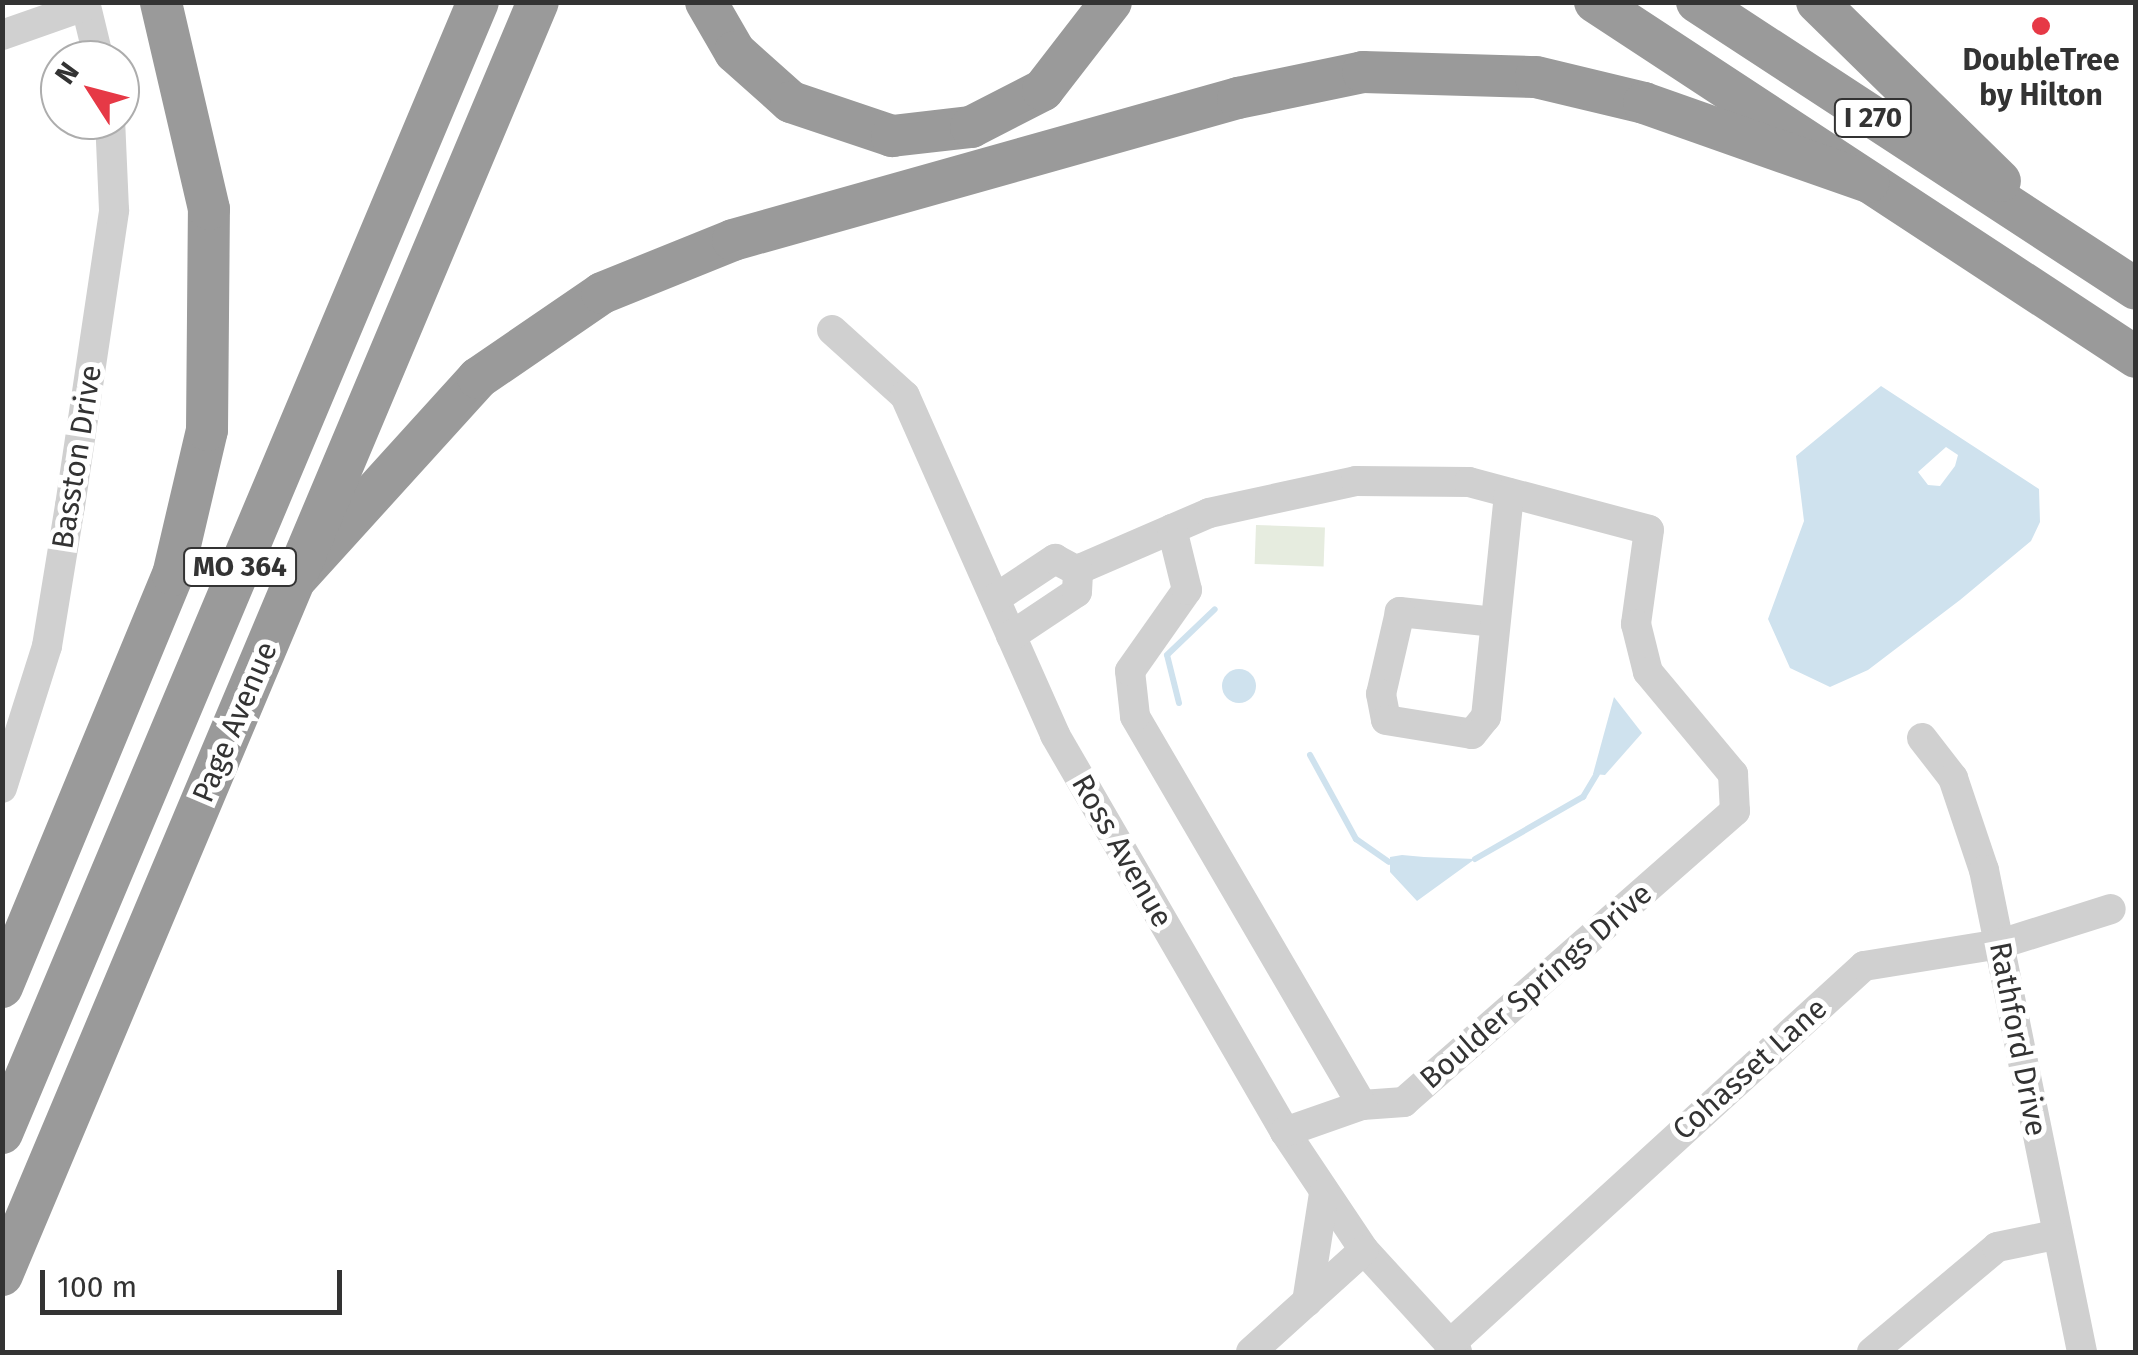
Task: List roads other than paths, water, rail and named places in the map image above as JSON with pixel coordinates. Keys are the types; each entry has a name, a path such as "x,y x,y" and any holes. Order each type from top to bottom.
{"highway":[{"path":"2,987 173,574 208,430 209,208 161,2"},
{"name":"Page Avenue","path":"2,1133 478,2"},
{"name":"Page Avenue","path":"2,1275 538,2"},
{"path":"706,2 735,52 791,102 892,136 971,127 1010,110 1073,62 1112,2"},
{"name":"I 270","path":"1594,2 2136,357"},
{"name":"I 270","path":"1698,2 2136,290"},
{"path":"1817,2 2049,232"},
{"path":"294,582 478,378 602,293 732,240 1238,98 1394,70 1536,77 1644,103 1868,182"}],"street":[{"path":"2,36 85,4 94,40"},
{"name":"Basston Drive","path":"2,788 32,707 67,524 114,210 111,140"},
{"name":"Ross Avenue","path":"832,330 905,396 1055,735 1285,1132 1364,1250 1453,1348"},
{"path":"1078,572 1172,529 1275,492 1356,481 1447,479 1509,493 1486,717 1472,734 1386,720 1381,694 1400,612 1495,622"},
{"name":"Boulder Springs Drive","path":"1362,1105 1404,1102 1735,811 1732,774 1648,672 1636,624 1649,530 1509,493"},
{"path":"1172,529 1187,590 1130,671 1135,716 1362,1105 1285,1132"},
{"path":"996,598 1054,559 1078,572"},
{"path":"1012,636 1078,592 1078,572"},
{"name":"Rathford Drive","path":"1922,738 1967,812 2000,944 2054,1234 2082,1352"},
{"name":"Cohasset Lane","path":"1453,1348 1864,966 2000,944 2111,909"},
{"path":"1306,1302 1324,1193"},
{"path":"1872,1352 1997,1248 2054,1234"},
{"path":"1250,1352 1364,1250"}],"water":[{"path":"1881,386 2039,489 2040,522 2031,541 1960,600 1868,670 1830,687 1790,668 1768,619 1804,521 1796,456","holes":["1946,447 1958,455 1940,486 1928,485 1918,472"]},
{"path":"1239,669 1251,674 1256,686 1251,698 1239,703 1227,698 1222,686 1227,674"},
{"path":"1614,697 1642,733 1605,775 1593,774"},
{"path":"1390,857 1475,859 1417,901 1390,872"}],"waterway":[{"path":"1179,703 1167,655 1215,609"},
{"path":"1310,755 1356,839 1389,862"},
{"path":"1475,859 1583,797 1597,774"}],"place":[{"name":"DoubleTree by Hilton","path":"2041,26"}]}
